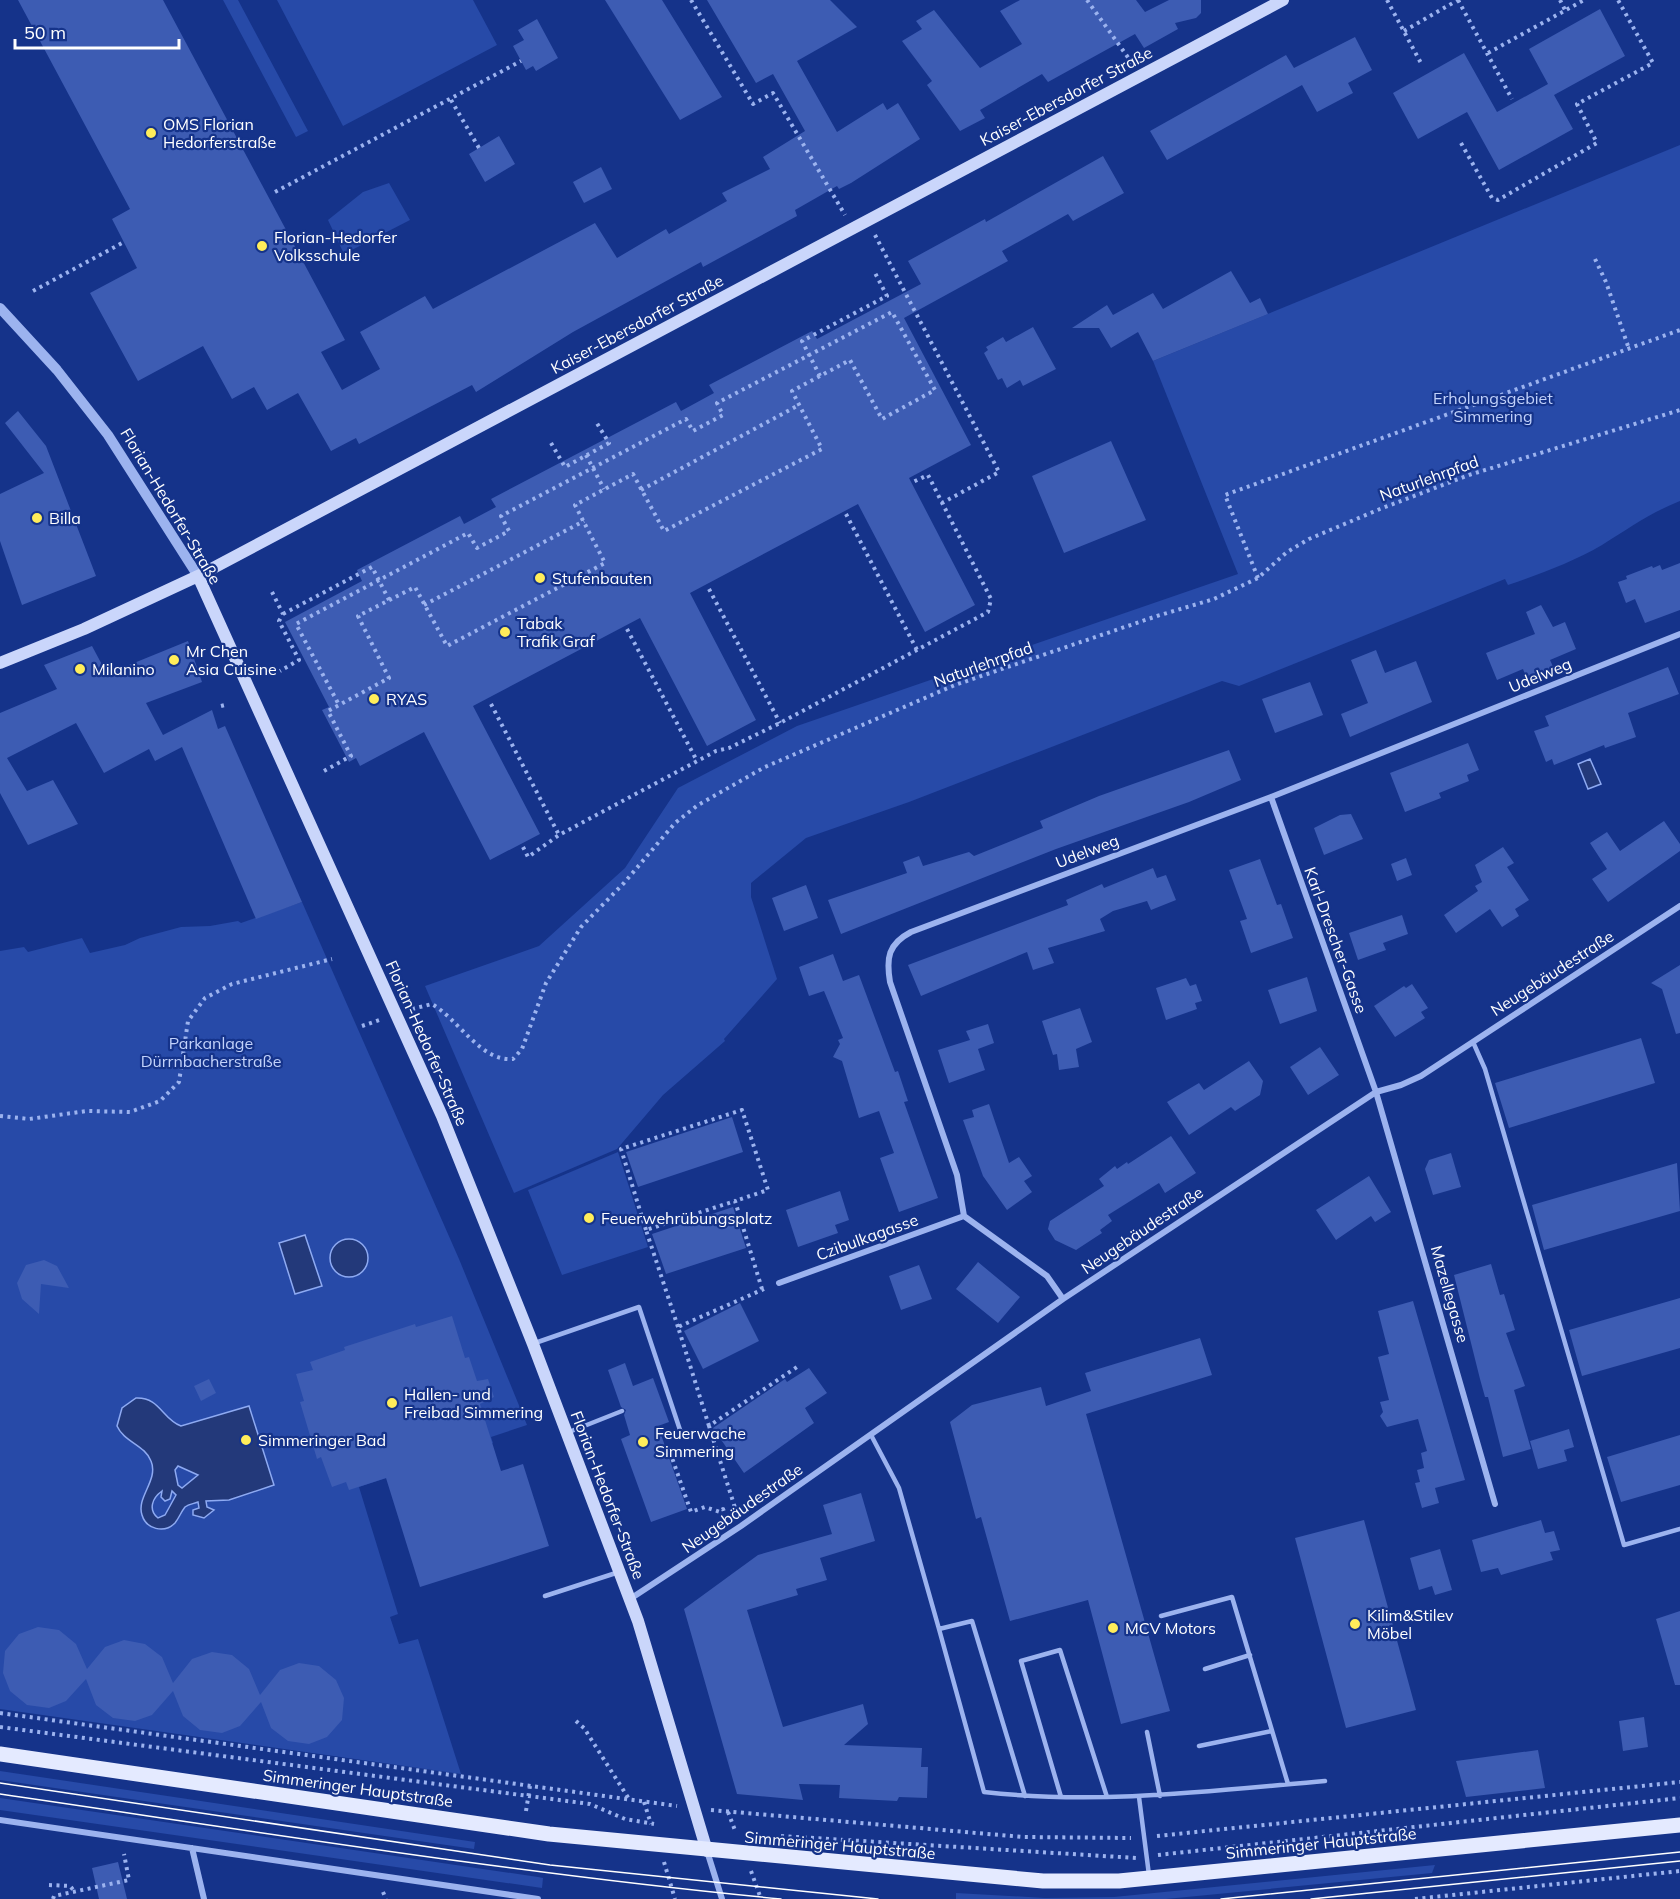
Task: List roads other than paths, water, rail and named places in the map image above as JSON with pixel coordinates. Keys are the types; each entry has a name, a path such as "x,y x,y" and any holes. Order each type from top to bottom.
{"main road":[{"name":"Kaiser-Ebersdorfer Straße","path":"0,663 84,629 198,576 1283,0"},
{"name":"Florian-Hedorfer-Straße","path":"198,576 442,1116 533,1344 630,1599 706,1851"},
{"name":"Simmeringer Hauptstraße","path":"0,1754 549,1834 658,1843 706,1851 1043,1881 1149,1878 1680,1826"}],"street":[{"name":"Florian-Hedorfer-Straße","path":"0,308 57,370 108,435 198,576"},
{"name":"Udelweg","path":"964,1216 957,1175 890,982 887,956 892,946 911,932 1271,797 1680,634"},
{"name":"Karl-Drescher-Gasse","path":"1271,797 1376,1092"},
{"name":"Neugebäudestraße","path":"630,1599 741,1526 1064,1299 1376,1092 1412,1081 1680,906"},
{"name":"Mazellegasse","path":"1376,1092 1495,1504"},
{"name":"Czibulkagasse","path":"779,1283 964,1216"},
{"path":"964,1216 1047,1276 1064,1299"},
{"path":"0,1820 538,1899"},
{"path":"192,1848 204,1899"},
{"path":"706,1851 722,1899"}],"lane":[{"path":"1473,1042 1488,1081 1624,1545 1680,1529"},
{"path":"533,1344 639,1307 681,1433"},
{"path":"567,1433 622,1412"},
{"path":"871,1435 899,1488 984,1792 1025,1796 1139,1797 1325,1781"},
{"path":"545,1596 620,1572"},
{"path":"1161,1616 1233,1597 1288,1784"},
{"path":"939,1629 972,1621 1025,1796"},
{"path":"1061,1797 1021,1661 1060,1650 1107,1797"},
{"path":"1206,1669 1250,1655"},
{"path":"1199,1746 1272,1731"},
{"path":"1147,1732 1160,1796"},
{"path":"1139,1797 1146,1837 1149,1878"}],"tram line":[{"path":"0,1783 550,1865 878,1899"},
{"path":"0,1794 487,1865 781,1899"},
{"path":"1221,1899 1680,1852"},
{"path":"1311,1899 1680,1861"}],"place":[{"name":"OMS Florian Hedorferstraße","path":"151,133"},
{"name":"Florian-Hedorfer Volksschule","path":"262,246"},
{"name":"Billa","path":"37,518"},
{"name":"Stufenbauten","path":"540,578"},
{"name":"Tabak Trafik Graf","path":"505,632"},
{"name":"Mr Chen Asia Cuisine","path":"174,660"},
{"name":"Milanino","path":"80,669"},
{"name":"RYAS","path":"374,699"},
{"name":"Feuerwehrübungsplatz","path":"589,1218"},
{"name":"Hallen- und Freibad Simmering","path":"392,1403"},
{"name":"Simmeringer Bad","path":"246,1440"},
{"name":"Feuerwache Simmering","path":"643,1442"},
{"name":"Kilim&Stilev Möbel","path":"1355,1624"},
{"name":"MCV Motors","path":"1113,1628"}],"park label":[{"name":"Erholungsgebiet Simmering","path":"1493,407"},
{"name":"Parkanlage Dürrnbacherstraße","path":"211,1052"}]}
